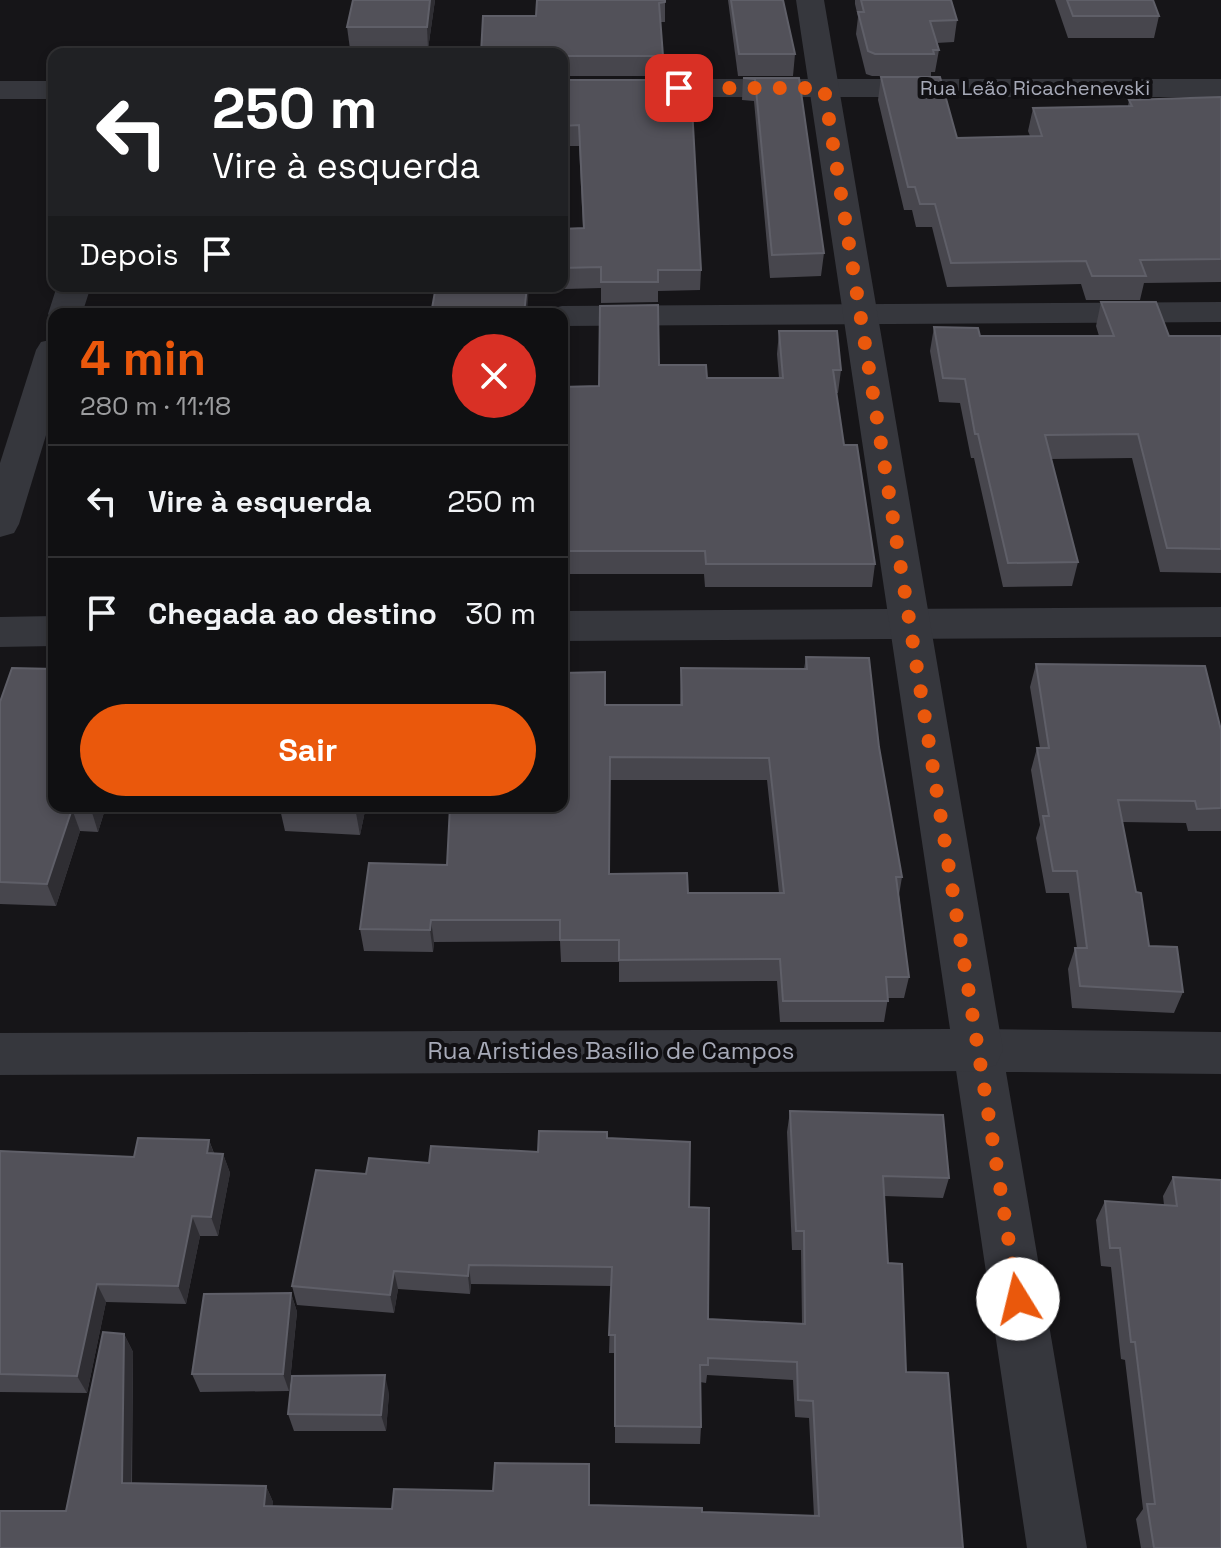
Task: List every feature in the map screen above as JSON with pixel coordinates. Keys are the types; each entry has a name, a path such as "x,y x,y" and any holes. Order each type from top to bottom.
{"street":[{"path":"810,0 1057,1548"},
{"name":"Rua Leão Ricachenevski","path":"568,88 1221,88"},
{"path":"0,90 48,90"},
{"path":"568,316 1221,312"},
{"path":"0,524 48,369"},
{"path":"568,626 1221,622"},
{"path":"0,632 48,631"},
{"name":"Rua Aristides Basílio de Campos","path":"0,1054 978,1050 1221,1053"}],"building":[{"path":"353,0 430,0 427,27 347,27"},
{"path":"537,0 665,0 659,3 663,56 568,56 568,48 481,48 483,16 536,16"},
{"path":"731,0 783,0 795,54 739,54"},
{"path":"861,0 951,0 957,20 930,21 939,50 933,50 934,54 875,54 868,51 858,12 864,12"},
{"path":"1067,0 1153,0 1159,16 1073,16"},
{"path":"881,77 940,77 957,138 1042,136 1033,108 1132,106 1129,100 1221,97 1221,259 1140,260 1146,276 1092,276 1086,261 951,263 935,204 920,204 915,187 908,187"},
{"path":"743,78 799,78 824,253 772,255 755,79"},
{"path":"568,80 664,80 665,89 691,89 701,270 658,270 658,282 601,282 601,267 568,268 568,229 584,228 579,125 568,126"},
{"path":"435,292 526,292 525,308 432,308"},
{"path":"1101,302 1156,302 1169,336 1221,336 1221,549 1167,548 1138,434 1045,435 1078,562 1008,563 978,434 975,434 965,379 943,378 934,327 978,328 980,336 1114,336"},
{"path":"658,305 659,365 706,365 707,378 783,378 779,331 837,331 841,370 833,370 844,445 857,445 875,564 706,564 705,551 568,551 568,387 599,386 600,306"},
{"path":"806,657 869,658 879,747 902,877 896,877 909,977 886,977 888,1001 783,1001 780,959 619,960 619,940 560,940 560,920 431,920 430,930 360,929 369,863 447,865 450,812 568,812 568,673 605,672 605,705 682,705 681,668 807,669","holes":["610,757 769,758 784,893 688,893 687,873 609,874"]},
{"path":"1036,664 1205,666 1221,730 1221,808 1197,809 1195,801 1118,800 1136,892 1141,893 1149,946 1177,947 1183,992 1080,986 1075,948 1087,948 1077,871 1053,871 1043,816 1049,816 1037,748 1049,748"},
{"path":"12,668 48,669 48,812 71,812 47,884 0,882 0,702"},
{"path":"790,1111 943,1115 949,1178 883,1176 888,1263 902,1264 906,1372 948,1373 963,1548 0,1548 0,1511 66,1511 103,1332 124,1334 122,1483 266,1486 264,1506 392,1509 394,1489 493,1491 495,1463 589,1464 589,1505 702,1508 702,1512 819,1516 813,1401 798,1400 797,1362 708,1358 708,1365 700,1365 701,1427 615,1426 615,1335 609,1335 612,1267 469,1265 468,1276 394,1271 390,1295 292,1286 316,1170 366,1174 369,1158 429,1163 431,1146 538,1152 539,1131 607,1132 607,1138 690,1142 689,1207 709,1208 708,1319 805,1324 804,1231 796,1231"},
{"path":"138,1138 209,1140 207,1153 223,1154 211,1217 192,1216 178,1286 97,1284 77,1376 0,1374 0,1151 134,1157"},
{"path":"1173,1177 1221,1180 1221,1548 1154,1548 1147,1504 1155,1504 1135,1342 1131,1342 1120,1248 1110,1248 1105,1201 1177,1206"},
{"path":"291,1293 283,1374 192,1374 204,1294"},
{"path":"385,1375 381,1415 288,1414 292,1376"}],"route":[{"path":"679,88 824,88 1018,1299"}]}
